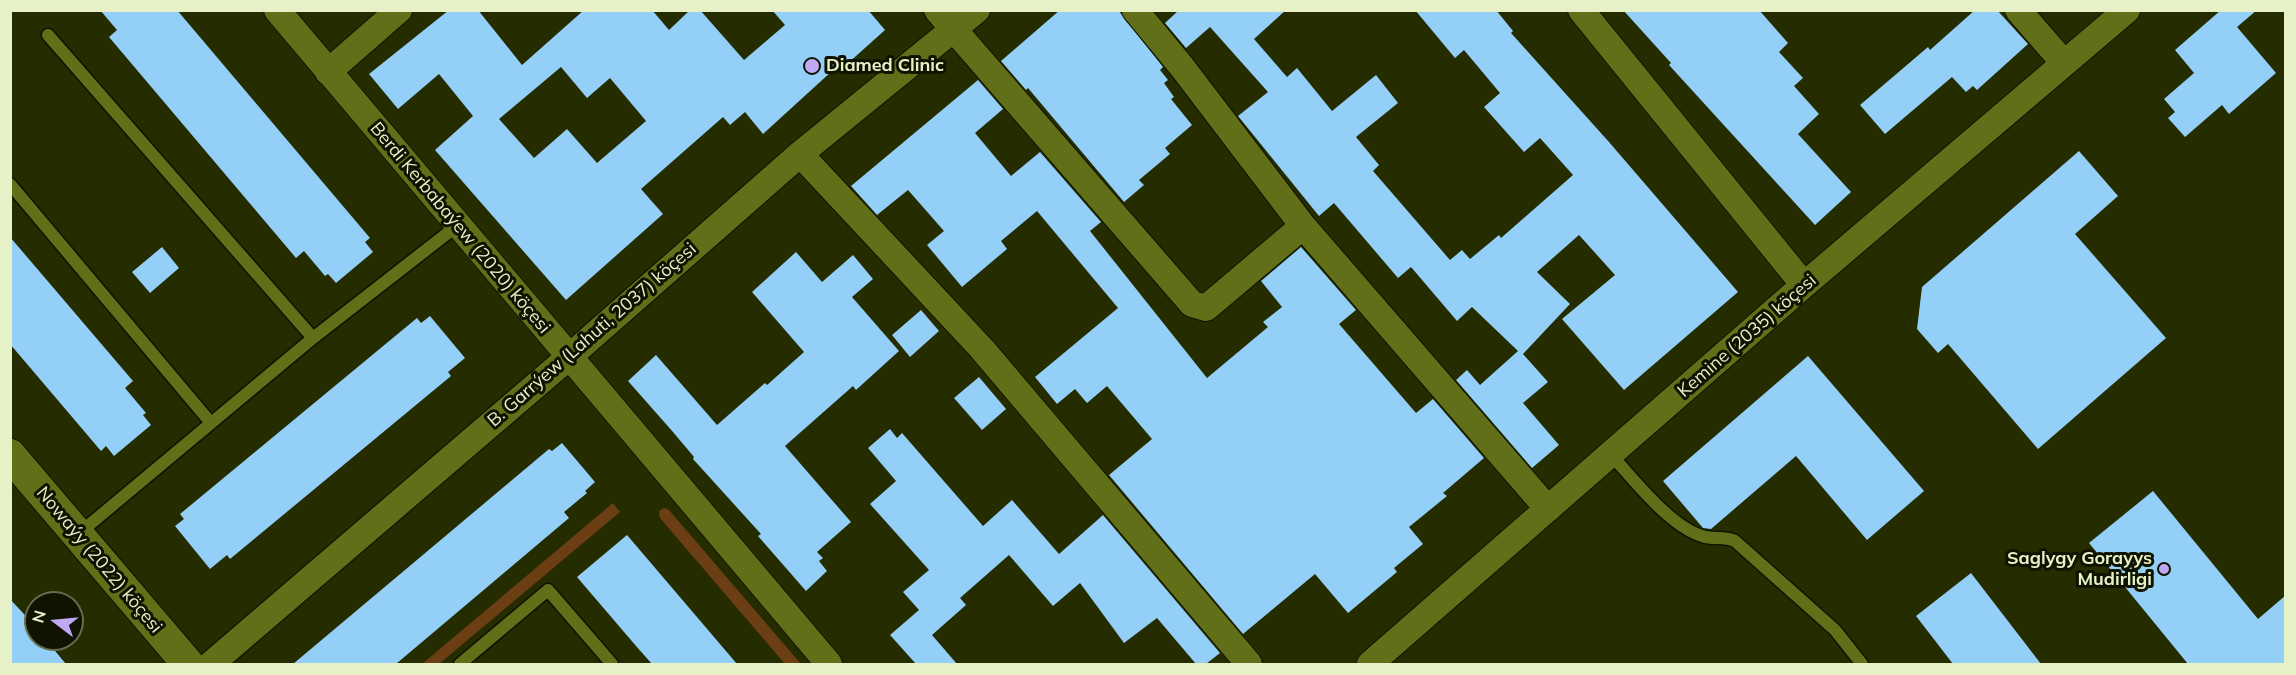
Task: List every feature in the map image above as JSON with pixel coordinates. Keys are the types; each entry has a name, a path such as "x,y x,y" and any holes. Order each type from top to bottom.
{"street":[{"name":"Berdi Kerbabaýew (2020) köçesi","path":"277,10 829,664"},
{"path":"328,72 399,10"},
{"path":"937,10 1192,304 1206,308 1304,226"},
{"name":"B. Garrýew (Lahuti, 2037) köçesi","path":"211,664 569,357 800,154 977,10"},
{"path":"1135,10 1304,226 1548,509"},
{"path":"1581,10 1804,285"},
{"path":"2019,10 2064,63"},
{"name":"Kemine (2035) köçesi","path":"1370,664 1804,285 2127,10"},
{"path":"800,154 982,349 1249,664"},
{"name":"Nowaýy (2022) köçesi","path":"10,455 188,664"}],"lane":[{"path":"48,35 313,338"},
{"path":"10,184 211,423"},
{"path":"77,535 313,338 458,225"},
{"path":"1611,454 1661,508 1683,527 1701,536 1726,537 1735,541 1835,630 1862,664"},
{"path":"460,664 548,590 612,664"}],"shaded area":[{"path":"613,503 620,512 439,664 422,664"},
{"path":"665,508 801,664 785,664 660,518 660,510"}],"building":[{"path":"100,10 177,10 370,238 365,242 373,252 336,283 328,274 325,276 304,251 296,258 109,37 117,30"},
{"path":"449,10 478,10 522,65 584,10 652,10 669,30 690,10 700,10 744,60 785,25 772,10 868,10 885,30 846,65 843,61 763,134 745,112 730,125 723,117 641,189 663,214 566,300 435,150 473,116 439,74 398,109 369,74","holes":["561,67 587,98 610,78 646,121 597,163 567,129 534,158 499,119"]},
{"path":"1060,10 1118,10 1163,67 1160,70 1168,80 1164,83 1174,97 1171,99 1192,125 1165,148 1170,154 1139,180 1144,185 1124,202 1028,88 1026,90 1001,61"},
{"path":"1179,10 1286,10 1254,39 1287,77 1297,68 1332,111 1376,75 1398,103 1356,137 1379,165 1373,171 1450,260 1462,250 1470,259 1499,235 1501,238 1573,175 1540,138 1524,152 1484,107 1500,93 1464,50 1455,58 1415,10 1496,10 1513,31 1511,33 1609,142 1738,292 1624,390 1562,319 1615,275 1579,235 1537,272 1570,304 1523,354 1548,382 1523,403 1559,445 1532,468 1456,380 1467,370 1480,385 1518,351 1472,307 1457,321 1411,267 1398,278 1334,203 1319,216 1238,116 1268,92 1210,27 1186,48 1165,23"},
{"path":"1623,10 1759,10 1788,43 1779,52 1803,78 1794,86 1819,114 1798,134 1851,192 1815,225 1669,65 1671,63"},
{"path":"1975,10 1997,10 2028,44 1977,90 1973,86 1966,92 1952,77 1885,134 1860,105 1928,47 1930,50"},
{"path":"2221,10 2257,10 2237,27 2276,73 2229,114 2222,105 2185,137 2168,118 2175,112 2164,99 2194,73 2175,50"},
{"path":"978,80 1003,109 975,133 1011,176 1040,152 1101,222 1090,231 1207,378 1268,327 1263,322 1282,307 1261,281 1301,247 1356,310 1339,324 1416,413 1433,399 1484,458 1443,493 1447,496 1409,527 1423,544 1394,568 1397,572 1348,613 1315,574 1243,634 1109,475 1152,439 1107,386 1087,403 1075,389 1057,404 1035,377 1118,308 1037,211 1001,241 1007,249 962,287 927,245 944,231 908,190 877,215 851,186"},
{"path":"2079,151 2118,196 2075,234 2166,338 2038,449 1948,344 1938,353 1917,329 1922,287"},
{"path":"10,237 133,381 125,388 146,413 143,415 151,425 114,456 106,446 101,451 10,344"},
{"path":"162,247 179,268 150,293 132,272"},
{"path":"796,252 822,282 853,255 873,279 852,297 899,351 856,390 853,386 785,446 851,522 817,552 823,558 819,561 827,571 806,591 758,536 761,534 693,459 694,457 628,381 656,355 717,425 804,352 752,292"},
{"path":"921,310 939,331 910,357 892,335"},
{"path":"430,316 465,358 448,372 451,376 230,559 227,555 210,569 175,526 184,519 180,514 417,318 421,323"},
{"path":"1808,356 1924,491 1867,540 1796,456 1711,529 1703,528 1663,481"},
{"path":"979,377 1006,409 982,430 954,398"},
{"path":"890,429 897,438 902,433 983,526 1012,500 1059,554 1103,515 1220,653 1206,664 1196,664 1157,618 1124,643 1080,583 1053,606 1009,555 960,598 966,605 932,635 957,664 916,664 890,635 919,610 903,592 929,570 870,504 896,481 868,448"},
{"path":"562,443 595,482 585,491 587,493 564,512 569,518 396,664 293,664 549,449 552,451"},
{"name":"Saglygy Gorayys Mudirligi","path":"2153,491 2258,619 2286,595 2286,664 2188,664 2089,543"},
{"path":"627,535 737,664 652,664 577,577"},
{"path":"1971,573 2041,664 1953,664 1916,616"},
{"path":"10,599 24,614 24,651 55,651 66,664 10,664"}],"place":[{"name":"Diamed Clinic","path":"812,66"},
{"name":"Saglygy Gorayys Mudirligi","path":"2164,569"}]}
